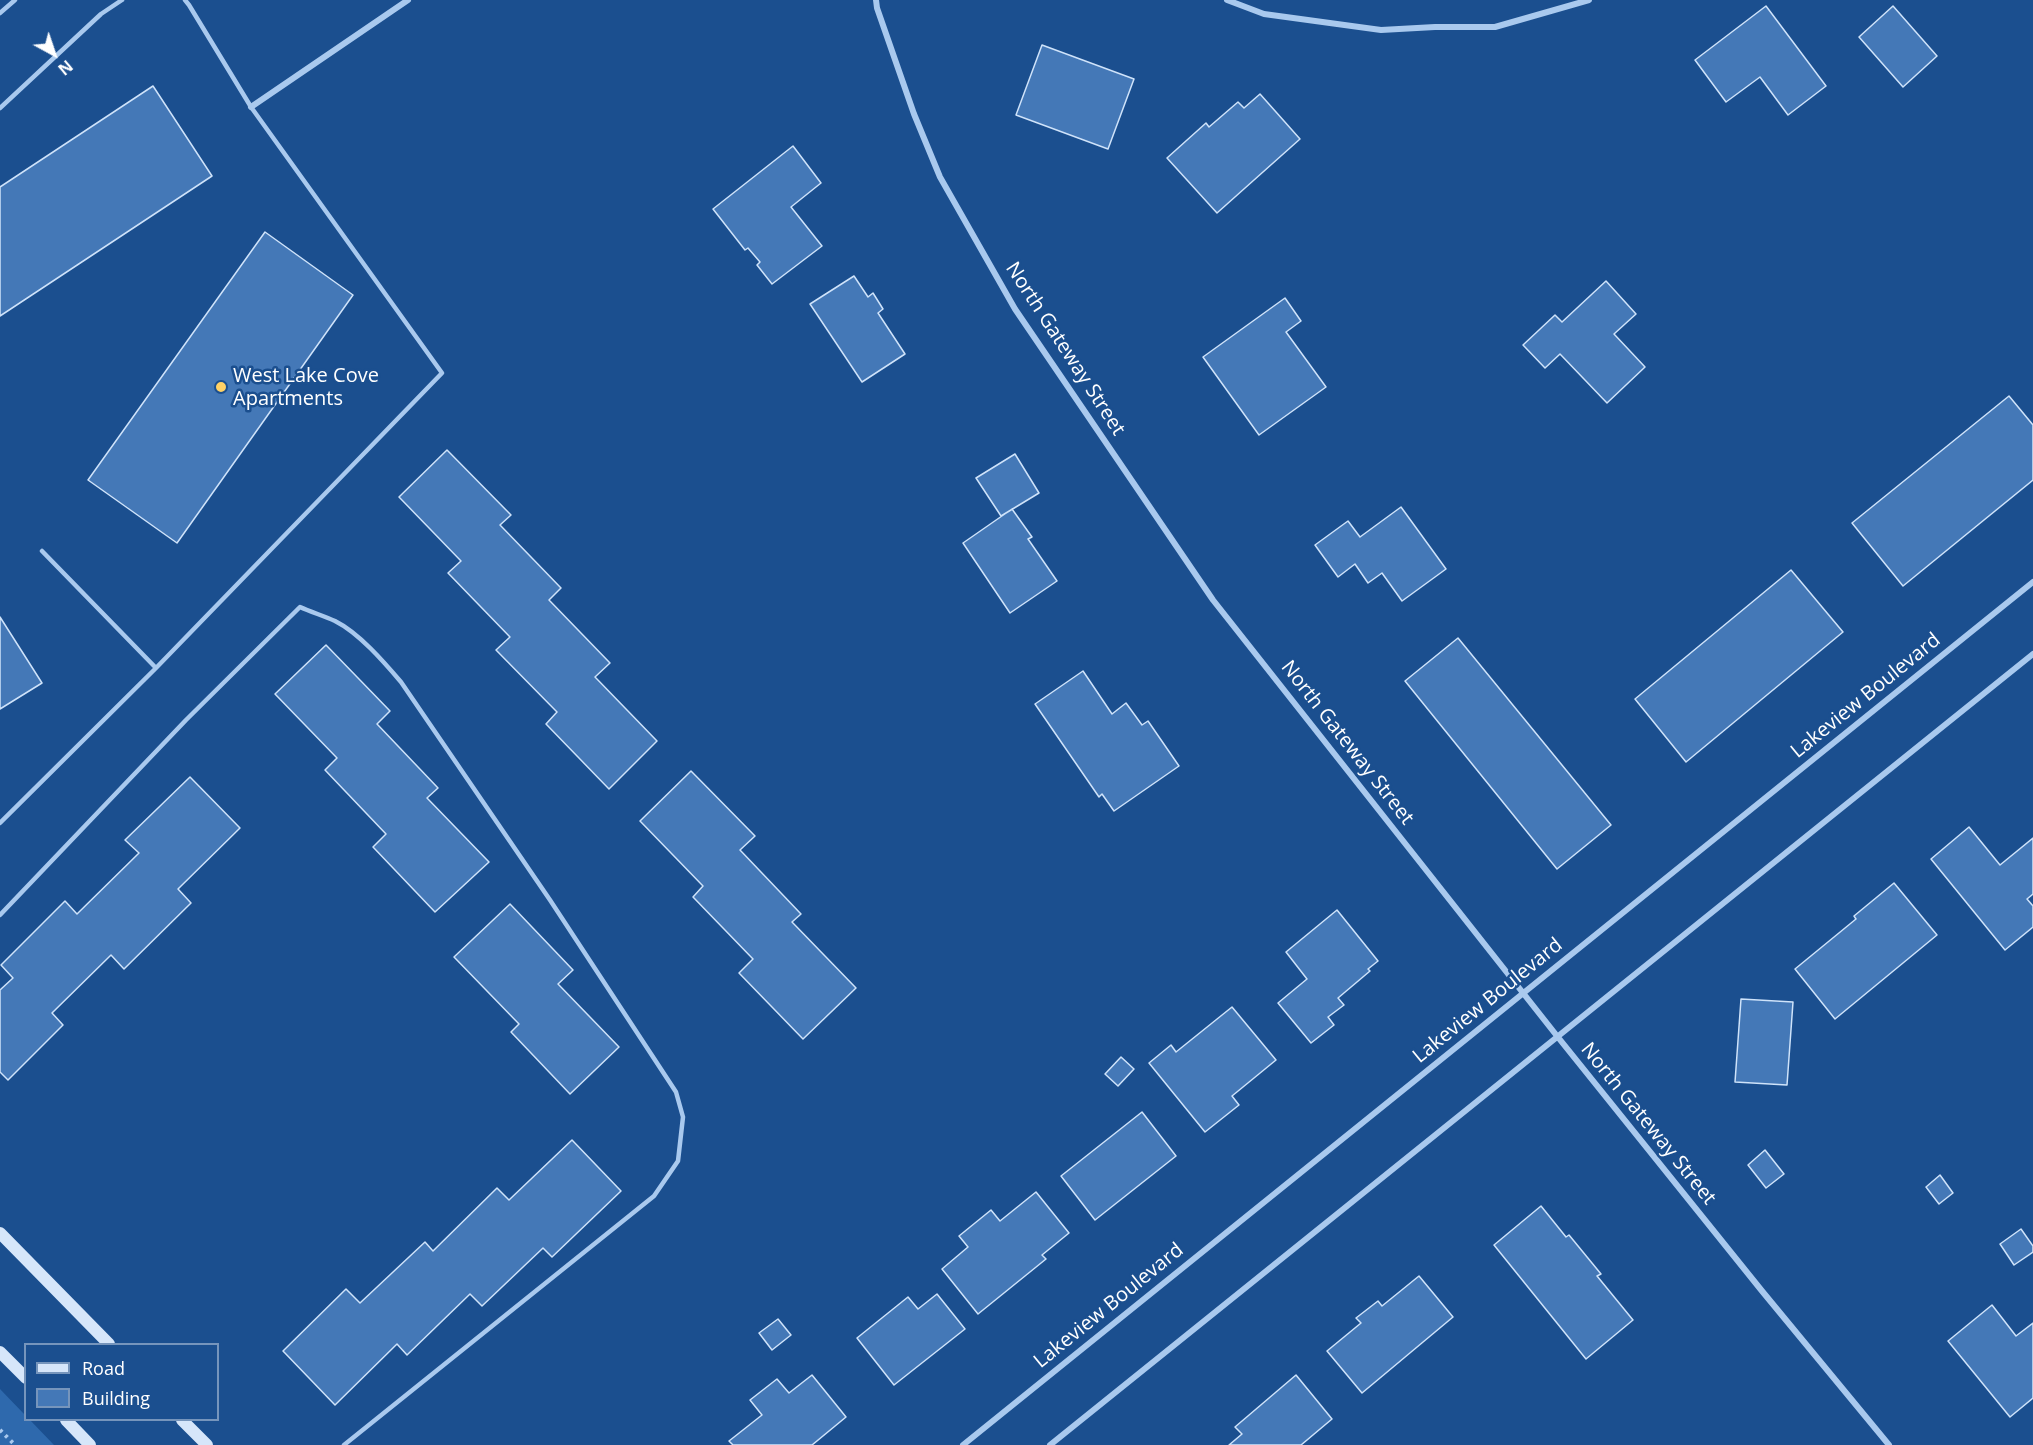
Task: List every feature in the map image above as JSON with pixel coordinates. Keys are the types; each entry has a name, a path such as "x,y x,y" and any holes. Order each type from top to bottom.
{"main road":[{"path":"0,1233 108,1343"},
{"path":"0,1352 24,1376"},
{"path":"68,1421 90,1445"},
{"path":"184,1421 207,1445"}],"street":[{"path":"251,107 408,0"},
{"name":"North Gateway Street","path":"876,0 914,114 940,177 1014,309 1213,600 1557,1036 1889,1445"},
{"path":"1227,0 1264,14 1381,30 1495,27 1589,0"},
{"name":"Lakeview Boulevard","path":"963,1445 2033,582"},
{"path":"1050,1445 2033,654"}],"lane":[{"path":"0,13 15,0"},
{"path":"0,108 101,14 122,0"},
{"path":"0,823 156,668 442,372 251,107 185,0"},
{"path":"42,551 156,668"},
{"path":"0,915 186,720 300,607 337,622 377,656 401,682 550,900 676,1092 683,1116 678,1161 654,1196 344,1445"}],"path":[{"path":"0,1430 15,1445"}],"shaded area":[{"path":"0,1389 24,1414 24,1421 31,1421 54,1445 0,1445"}],"building":[{"path":"1766,6 1826,86 1788,115 1760,77 1726,102 1695,60"},
{"path":"1893,6 1937,56 1903,87 1859,37"},
{"path":"1042,45 1134,79 1108,149 1016,115"},
{"path":"153,86 212,176 0,316 0,187"},
{"path":"1260,94 1300,139 1217,213 1167,158 1206,123 1209,127 1238,102 1244,108"},
{"path":"793,146 821,183 791,207 822,246 772,284 757,265 760,262 748,248 745,250 713,209"},
{"name":"West Lake Cove Apartments","path":"265,232 353,295 177,543 88,480"},
{"path":"854,276 868,297 873,293 883,309 878,313 905,354 862,382 810,304"},
{"path":"1606,281 1636,314 1614,334 1645,367 1607,403 1560,354 1545,368 1523,345 1555,315 1562,322"},
{"path":"1285,298 1301,321 1286,332 1326,387 1259,435 1203,357"},
{"path":"2009,396 2033,425 2033,480 1903,586 1852,523"},
{"path":"447,450 511,515 500,525 561,588 549,600 610,663 595,677 657,741 609,789 546,724 557,712 496,650 510,637 448,573 461,561 399,497"},
{"path":"1015,454 1039,493 1001,516 976,478"},
{"path":"1401,507 1446,569 1402,601 1382,573 1368,583 1355,564 1338,577 1315,545 1348,521 1360,537"},
{"path":"1012,509 1032,537 1028,539 1057,581 1010,613 963,543"},
{"path":"1791,570 1843,632 1686,762 1635,699"},
{"path":"0,617 42,683 0,709"},
{"path":"1458,638 1611,825 1557,869 1405,681"},
{"path":"326,645 390,711 377,724 438,788 427,798 489,862 435,912 373,847 386,834 325,770 337,758 275,694"},
{"path":"1083,671 1112,714 1126,703 1142,725 1148,721 1179,766 1114,811 1102,794 1099,797 1035,704"},
{"path":"691,771 755,836 740,850 801,914 792,922 856,988 803,1039 739,973 753,959 693,897 703,886 640,821"},
{"path":"190,777 240,828 178,889 191,903 124,969 111,955 52,1013 63,1025 8,1080 0,1072 0,990 13,978 1,965 65,901 77,914 139,853 125,840"},
{"path":"1969,827 2000,865 2033,838 2033,894 2027,899 2033,906 2033,927 2005,950 1931,859"},
{"path":"1894,883 1937,935 1835,1019 1795,969 1856,919 1854,916"},
{"path":"510,904 573,970 558,984 619,1047 570,1094 511,1032 519,1024 454,957"},
{"path":"1337,910 1378,961 1368,969 1370,971 1338,998 1344,1005 1328,1017 1334,1025 1311,1043 1278,1003 1307,979 1286,952"},
{"path":"1741,999 1793,1002 1787,1085 1735,1082"},
{"path":"1232,1007 1276,1060 1232,1096 1239,1105 1205,1132 1149,1063 1171,1045 1176,1052"},
{"path":"1121,1057 1134,1069 1118,1086 1105,1074"},
{"path":"1142,1112 1176,1156 1095,1220 1061,1176"},
{"path":"572,1140 621,1191 552,1257 543,1248 482,1306 470,1294 407,1355 397,1344 335,1405 283,1351 346,1289 360,1303 425,1242 433,1251 497,1188 509,1200"},
{"path":"1765,1150 1784,1174 1766,1188 1748,1165"},
{"path":"1940,1175 1953,1193 1939,1204 1926,1187"},
{"path":"1036,1192 1069,1233 1042,1255 1046,1259 978,1314 942,1269 968,1247 959,1236 991,1210 1000,1221"},
{"path":"1541,1206 1566,1237 1569,1235 1601,1274 1597,1276 1633,1320 1586,1359 1494,1245"},
{"path":"2021,1229 2033,1246 2033,1252 2014,1265 2000,1244"},
{"path":"1419,1276 1453,1317 1362,1393 1327,1351 1361,1323 1356,1318 1378,1301 1382,1306"},
{"path":"937,1294 965,1329 894,1385 857,1338 908,1297 918,1309"},
{"path":"1992,1305 2016,1336 2033,1323 2033,1398 2010,1417 1948,1341"},
{"path":"778,1319 791,1335 772,1350 759,1333"},
{"path":"812,1375 846,1417 812,1445 733,1445 729,1441 762,1415 750,1400 777,1379 789,1393"},
{"path":"1296,1375 1332,1419 1301,1445 1229,1445 1242,1434 1235,1427"}],"place":[{"name":"West Lake Cove Apartments","path":"221,387"}]}
